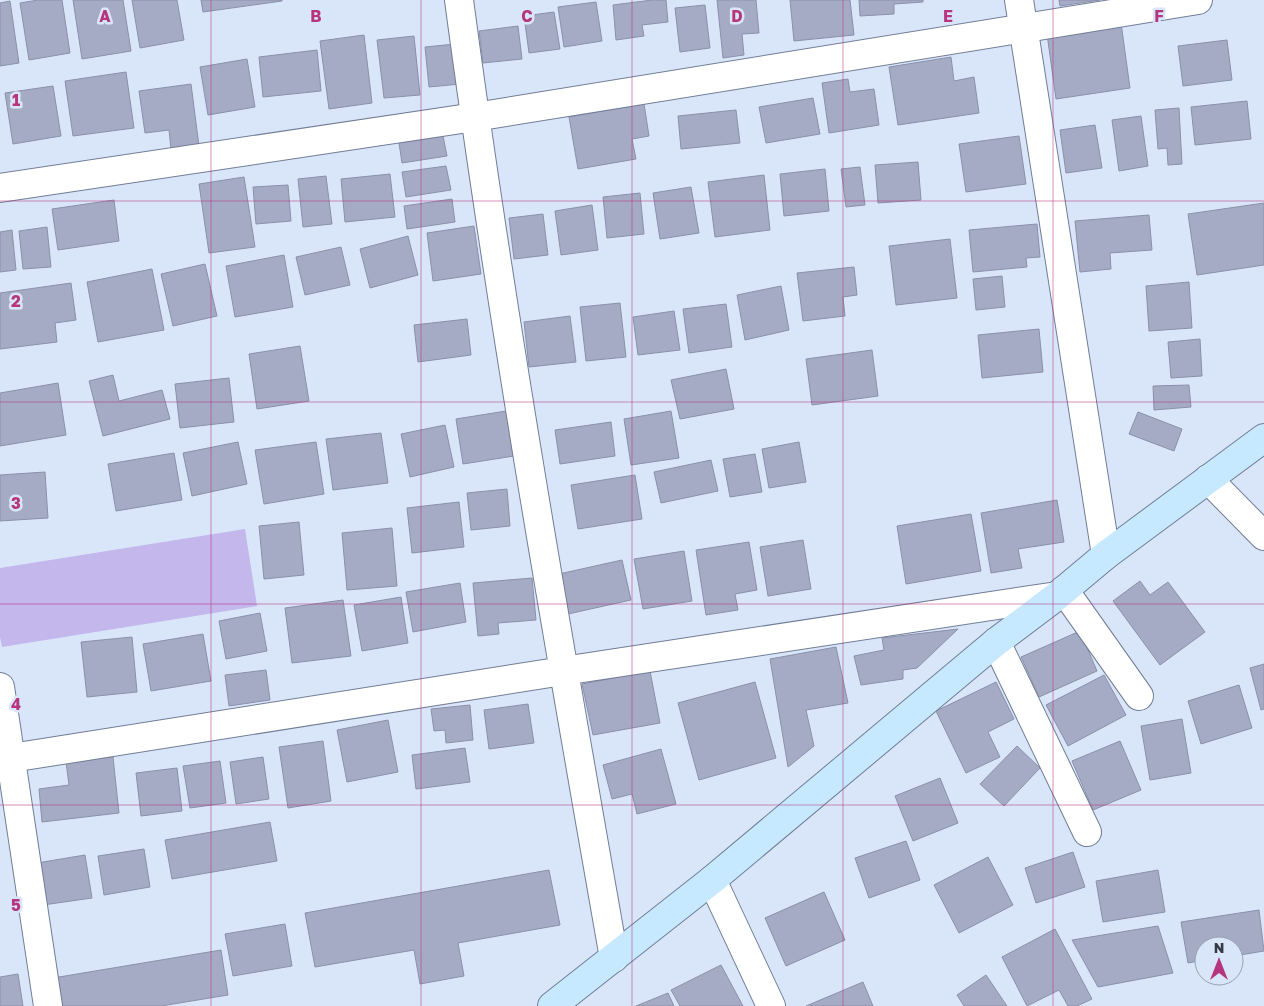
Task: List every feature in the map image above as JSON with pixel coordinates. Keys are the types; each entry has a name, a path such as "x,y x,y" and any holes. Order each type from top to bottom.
{"street":[{"path":"459,0 518,398 563,671 614,958"},
{"path":"1019,0 1106,555"},
{"path":"0,188 475,118 1198,0"},
{"path":"560,1004 614,958 712,880 996,642 1106,555 1264,438"},
{"path":"1208,479 1264,536"},
{"path":"5,758 1060,593"},
{"path":"1060,593 1139,696"},
{"path":"996,642 1087,832"},
{"path":"0,687 5,758 48,1006"},
{"path":"712,880 771,1006"}],"shaded area":[{"path":"245,529 257,606 2,647 0,637 0,568"}],"building":[{"path":"38,0 62,0 70,53 29,60 20,3"},
{"path":"73,0 123,0 131,51 82,59"},
{"path":"132,0 177,0 184,40 140,48"},
{"path":"201,0 282,0 282,1 203,12"},
{"path":"666,0 668,22 642,25 644,36 616,40 613,5"},
{"path":"717,0 756,0 759,33 742,34 744,55 723,58"},
{"path":"790,0 850,0 854,35 794,41"},
{"path":"859,0 923,0 923,2 894,4 894,14 860,16"},
{"path":"1059,0 1100,0 1060,6"},
{"path":"10,1 19,63 0,66 0,3"},
{"path":"596,2 602,41 564,47 558,7"},
{"path":"705,5 710,48 680,52 675,8"},
{"path":"554,12 560,49 529,53 524,16"},
{"path":"1121,23 1130,88 1056,99 1047,34"},
{"path":"518,26 522,59 483,63 479,31"},
{"path":"364,35 372,103 329,109 320,41"},
{"path":"414,36 420,95 384,98 377,40"},
{"path":"1227,40 1232,80 1183,86 1178,46"},
{"path":"455,44 460,84 429,87 425,47"},
{"path":"317,50 321,91 263,97 259,57"},
{"path":"951,57 954,81 974,77 979,113 898,125 889,67"},
{"path":"247,59 255,107 208,115 200,67"},
{"path":"126,72 134,128 73,136 65,81"},
{"path":"848,79 850,92 874,89 879,125 829,133 822,83"},
{"path":"191,84 199,146 171,149 169,130 145,133 139,91"},
{"path":"53,86 61,136 13,144 5,93"},
{"path":"813,98 820,134 766,143 759,107"},
{"path":"1247,101 1251,139 1195,145 1191,107"},
{"path":"644,104 649,136 632,139 636,159 578,169 569,117"},
{"path":"1179,108 1182,164 1168,165 1167,148 1158,149 1155,110"},
{"path":"736,110 740,143 681,149 678,116"},
{"path":"1141,116 1148,166 1119,171 1112,120"},
{"path":"1095,125 1102,168 1066,173 1060,130"},
{"path":"443,136 447,156 402,163 399,143"},
{"path":"1019,136 1026,184 966,192 959,144"},
{"path":"918,162 921,200 878,203 875,165"},
{"path":"446,166 451,190 406,197 402,172"},
{"path":"860,167 865,205 846,207 841,169"},
{"path":"825,169 829,211 784,216 780,174"},
{"path":"390,174 395,217 345,222 341,179"},
{"path":"764,175 770,230 715,237 708,182"},
{"path":"326,176 332,224 303,227 298,179"},
{"path":"244,177 255,247 209,253 199,184"},
{"path":"288,185 291,221 256,224 253,187"},
{"path":"691,187 699,233 660,239 653,193"},
{"path":"640,193 644,234 607,238 603,197"},
{"path":"452,199 455,222 407,229 404,206"},
{"path":"114,200 119,241 58,250 52,209"},
{"path":"1264,203 1264,265 1197,275 1188,214"},
{"path":"592,205 598,250 561,255 555,211"},
{"path":"543,214 548,255 514,259 509,218"},
{"path":"1149,215 1152,250 1110,253 1111,269 1080,272 1075,221"},
{"path":"1037,224 1040,257 1026,258 1027,267 973,272 969,230"},
{"path":"474,226 481,274 433,281 427,233"},
{"path":"47,227 51,267 23,269 19,231"},
{"path":"12,230 16,270 0,272 0,232"},
{"path":"408,236 418,275 370,288 360,249"},
{"path":"950,239 957,298 896,305 889,246"},
{"path":"341,247 350,285 305,295 296,257"},
{"path":"284,255 293,307 235,317 226,266"},
{"path":"205,264 217,316 173,326 161,274"},
{"path":"854,267 857,295 843,297 845,316 803,321 797,273"},
{"path":"152,269 164,330 98,342 87,282"},
{"path":"1002,276 1005,307 976,310 973,279"},
{"path":"1189,282 1192,328 1149,331 1146,286"},
{"path":"71,283 76,320 55,323 57,342 0,349 0,293"},
{"path":"781,286 789,330 745,340 737,295"},
{"path":"620,303 626,357 586,361 580,307"},
{"path":"726,304 732,347 689,353 683,309"},
{"path":"674,311 680,350 638,355 633,317"},
{"path":"570,316 576,362 529,367 524,322"},
{"path":"467,319 471,355 418,362 414,325"},
{"path":"1039,329 1043,372 982,378 978,335"},
{"path":"1200,339 1202,376 1171,378 1168,342"},
{"path":"300,346 309,401 257,409 249,354"},
{"path":"872,350 878,396 812,405 806,359"},
{"path":"726,369 734,409 680,419 671,380"},
{"path":"113,375 119,401 162,390 170,419 103,436 89,381"},
{"path":"229,378 234,422 180,428 175,384"},
{"path":"58,383 66,435 0,446 0,393"},
{"path":"1189,385 1191,407 1154,410 1153,386"},
{"path":"506,411 514,456 463,464 456,419"},
{"path":"671,411 679,458 631,465 624,419"},
{"path":"1138,412 1182,429 1174,451 1129,434"},
{"path":"611,422 615,456 560,464 555,430"},
{"path":"445,425 454,467 410,477 401,434"},
{"path":"381,433 388,483 333,490 326,439"},
{"path":"238,442 247,484 192,496 183,453"},
{"path":"316,442 324,494 264,504 255,450"},
{"path":"799,442 806,482 769,488 762,449"},
{"path":"174,453 182,500 116,511 108,464"},
{"path":"755,454 762,492 730,497 723,459"},
{"path":"711,460 718,491 661,503 654,472"},
{"path":"45,472 48,518 0,521 0,475"},
{"path":"635,475 642,519 578,529 571,485"},
{"path":"507,489 510,526 471,530 467,493"},
{"path":"1057,500 1064,542 1018,549 1022,568 991,573 981,513"},
{"path":"459,502 464,547 412,553 407,508"},
{"path":"971,514 981,571 906,584 897,526"},
{"path":"299,522 304,575 264,579 259,526"},
{"path":"392,528 397,586 347,590 342,533"},
{"path":"803,540 811,589 768,596 760,547"},
{"path":"749,542 757,590 735,594 738,610 706,615 696,550"},
{"path":"684,551 692,601 643,609 634,559"},
{"path":"622,560 631,600 568,614 559,574"},
{"path":"532,578 536,620 498,623 499,634 478,636 473,583"},
{"path":"1140,581 1150,595 1168,582 1205,632 1160,665 1113,601"},
{"path":"460,583 466,622 413,632 406,592"},
{"path":"401,597 408,643 362,651 354,605"},
{"path":"343,600 351,656 292,663 285,608"},
{"path":"260,613 267,651 226,659 219,621"},
{"path":"958,629 917,668 903,670 903,679 861,685 854,656 884,650 882,638"},
{"path":"1080,631 1097,671 1039,697 1021,657"},
{"path":"203,634 211,681 151,691 143,644"},
{"path":"132,637 137,692 87,697 81,642"},
{"path":"836,647 848,703 806,710 814,746 788,767 770,659"},
{"path":"1264,664 1264,709 1261,710 1250,668"},
{"path":"266,670 270,700 229,706 225,675"},
{"path":"650,671 660,723 593,735 582,684"},
{"path":"1104,675 1126,715 1068,746 1046,705"},
{"path":"755,682 776,758 699,780 678,703"},
{"path":"996,682 1014,719 988,732 1000,757 966,773 936,711"},
{"path":"1239,685 1252,728 1201,744 1188,701"},
{"path":"528,704 534,743 489,749 484,710"},
{"path":"470,705 473,740 446,743 445,730 434,731 431,709"},
{"path":"1182,719 1191,773 1150,780 1141,726"},
{"path":"388,720 398,772 347,782 337,730"},
{"path":"323,741 331,801 288,808 279,747"},
{"path":"1120,741 1141,790 1093,810 1072,761"},
{"path":"1017,746 1040,768 1004,806 980,784"},
{"path":"465,748 470,782 416,789 412,755"},
{"path":"661,749 676,804 637,814 632,794 612,799 603,765"},
{"path":"113,757 119,813 42,822 39,789 69,785 66,762"},
{"path":"263,757 269,799 236,804 230,762"},
{"path":"220,761 226,803 190,808 183,766"},
{"path":"177,768 182,811 141,816 136,773"},
{"path":"940,778 958,823 913,841 895,796"},
{"path":"270,822 277,861 172,879 165,840"},
{"path":"906,841 920,880 869,898 855,858"},
{"path":"144,849 150,887 104,895 98,856"},
{"path":"1073,852 1085,887 1036,903 1025,868"},
{"path":"85,855 92,898 43,905 37,863"},
{"path":"988,857 1013,905 959,933 934,885"},
{"path":"549,870 560,925 458,943 464,976 420,984 414,950 315,967 305,913"},
{"path":"1158,870 1165,912 1103,922 1096,881"},
{"path":"824,892 845,940 786,966 765,918"},
{"path":"1259,910 1264,951 1244,954 1244,936 1194,936 1194,962 1188,963 1181,922"},
{"path":"285,924 292,966 233,976 225,934"},
{"path":"1158,926 1173,973 1098,987 1072,940"},
{"path":"1055,929 1092,999 1077,1006 1068,1006 1059,990 1027,1006 1002,957"},
{"path":"221,950 228,995 161,1006 51,1006 47,979"},
{"path":"721,965 743,1006 680,1006 671,990"},
{"path":"18,974 23,1006 0,1006 0,977"},
{"path":"986,975 1007,1006 964,1006 957,995"},
{"path":"863,982 873,1006 806,1006"},
{"path":"668,993 674,1006 636,1006"}]}
